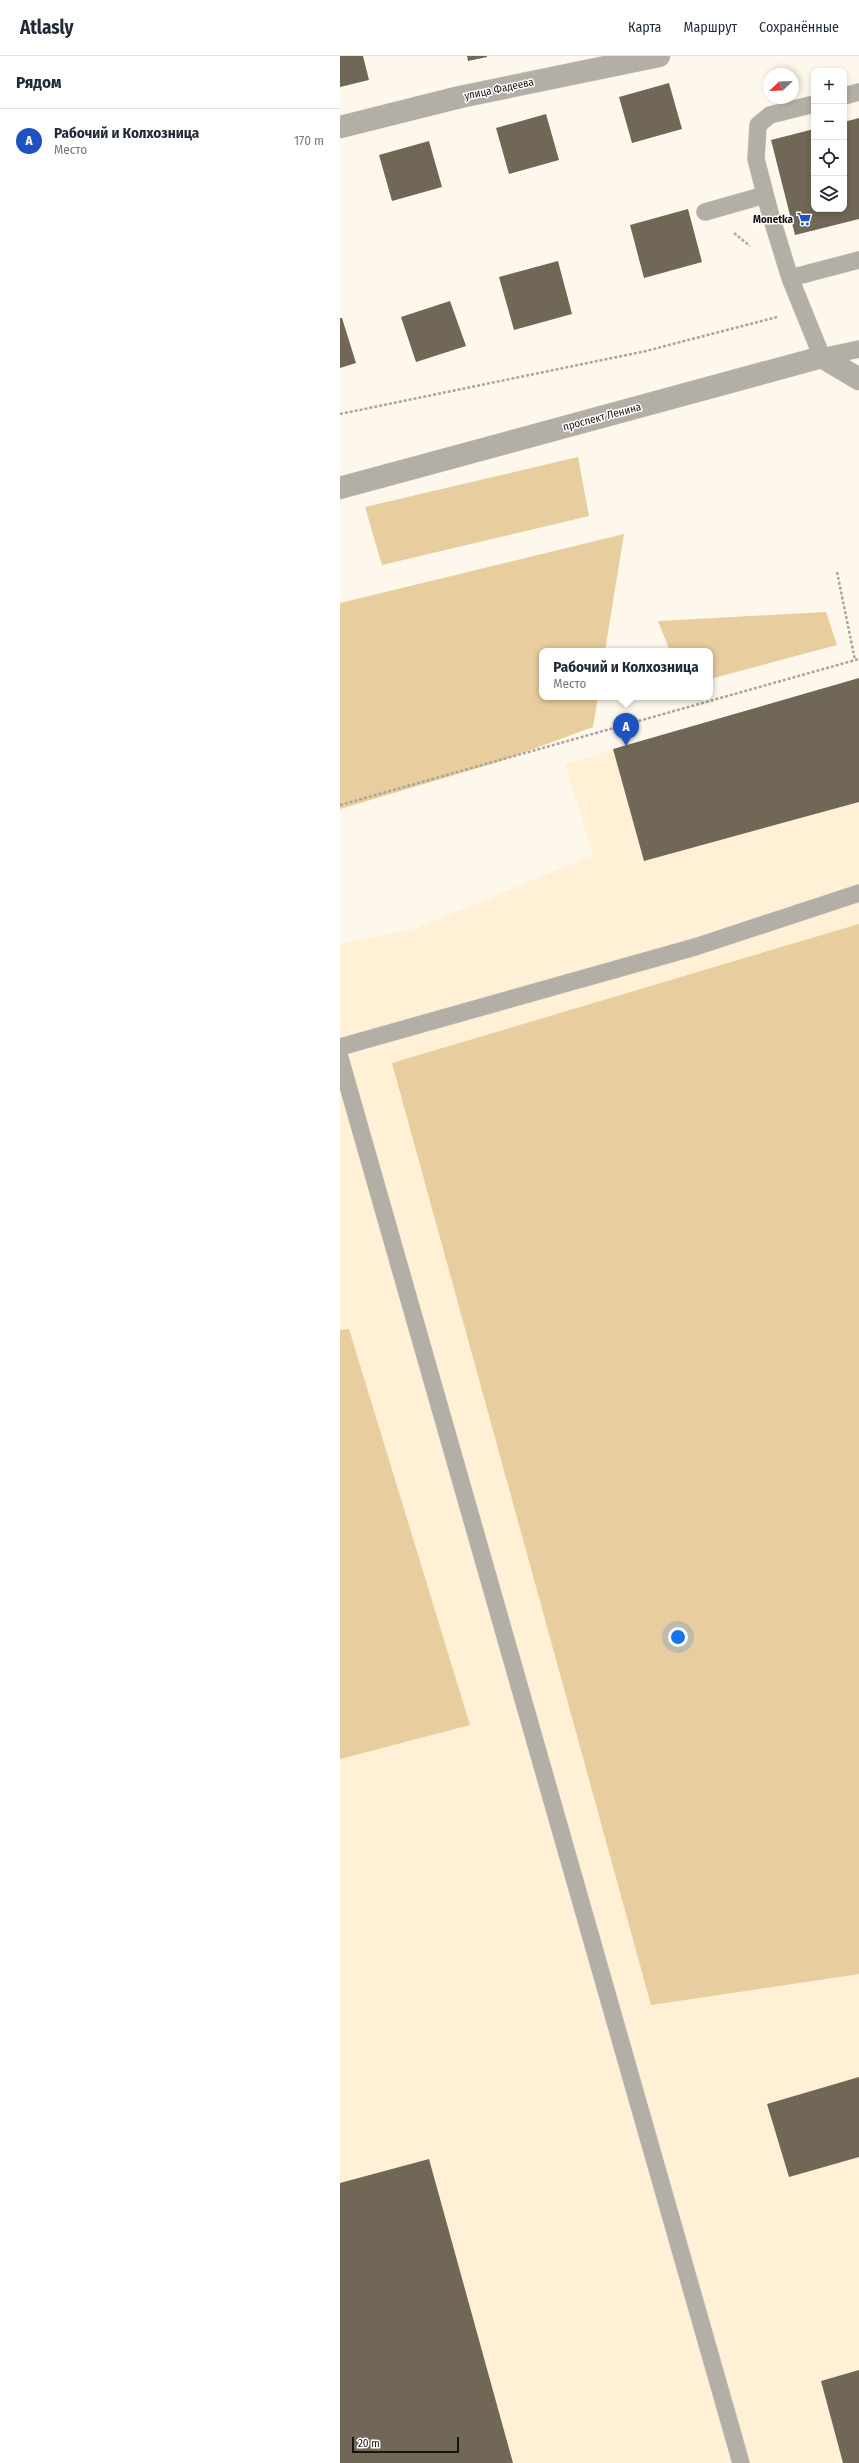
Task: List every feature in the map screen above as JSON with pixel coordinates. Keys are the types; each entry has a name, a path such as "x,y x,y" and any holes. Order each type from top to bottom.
{"street":[{"name":"улица Фадеева","path":"340,127 460,97 659,56"},
{"path":"822,357 859,378"},
{"name":"проспект Ленина","path":"340,488 822,357"}],"lane":[{"path":"847,95 859,92"},
{"path":"811,105 770,116 758,125 756,159 789,277 822,357 859,349"},
{"path":"705,212 765,195"},
{"path":"789,277 859,260"},
{"path":"340,1047 695,947 859,893"},
{"path":"340,1058 741,2463"}],"path":[{"path":"705,212 789,277"},
{"path":"340,414 646,352 802,310"},
{"path":"837,572 855,660"},
{"path":"713,700 859,659"},
{"path":"340,805 713,700"}],"shaded area":[{"path":"578,457 589,516 382,565 365,507"},
{"path":"624,534 605,648 539,648 539,700 598,700 593,727 498,762 340,809 340,603"},
{"path":"826,612 837,645 713,678 713,648 669,648 658,621"},
{"path":"859,678 859,2463 340,2463 340,944 417,928 593,855 565,764"},
{"path":"859,924 859,1974 651,2005 392,1063"},
{"path":"349,1329 470,1725 340,1759 340,1330"}],"building":[{"path":"340,56 363,56 369,80 340,87"},
{"path":"467,56 487,56 487,57 468,61"},
{"path":"669,83 682,129 632,143 619,97"},
{"path":"546,114 559,160 509,174 496,128"},
{"path":"859,118 859,219 795,235 771,140 811,130 811,212 847,212 847,121"},
{"path":"429,141 442,187 392,201 379,155"},
{"path":"688,209 702,262 644,278 630,225"},
{"path":"558,261 572,314 514,330 499,277"},
{"path":"450,301 466,346 416,362 401,317"},
{"path":"340,318 342,318 356,363 340,368"},
{"path":"859,678 859,802 644,861 613,749"},
{"path":"859,2077 859,2157 789,2177 767,2104"},
{"path":"429,2159 513,2463 340,2463 340,2183"},
{"path":"859,2370 859,2463 843,2463 821,2381"}],"place":[{"name":"Monetka","path":"804,219"},
{"name":"Рабочий и Колхозница","path":"626,746"}]}
